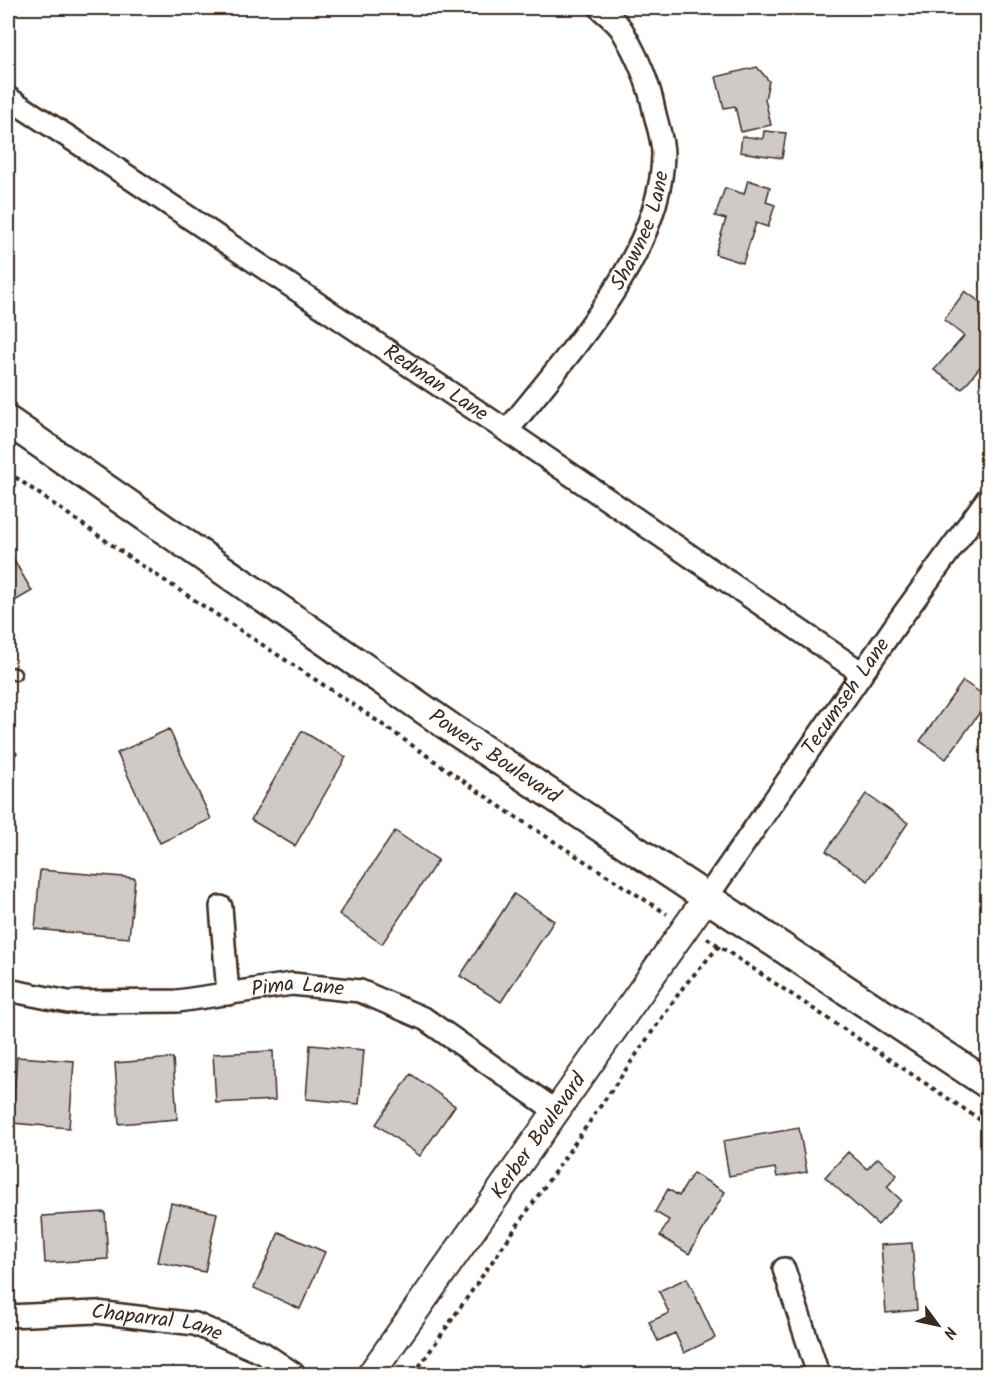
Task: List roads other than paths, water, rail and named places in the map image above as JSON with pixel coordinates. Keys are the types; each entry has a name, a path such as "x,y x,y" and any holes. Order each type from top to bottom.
{"main road":[{"name":"Powers Boulevard","path":"8,421 454,730 987,1084"}],"street":[{"name":"Shawnee Lane","path":"507,431 583,336 624,276 651,218 658,192 663,153 650,90 621,28 600,8"},
{"name":"Redman Lane","path":"8,98 507,431 862,673"},
{"name":"Tecumseh Lane","path":"707,897 987,498"},
{"name":"Kerber Boulevard","path":"371,1374 707,897"},
{"path":"221,907 228,994"},
{"name":"Pima Lane","path":"8,990 68,1002 178,1001 292,984 360,991 425,1019 556,1112"},
{"path":"784,1269 818,1374"},
{"name":"Chaparral Lane","path":"8,1316 96,1312 195,1324 263,1353 294,1374"}]}
